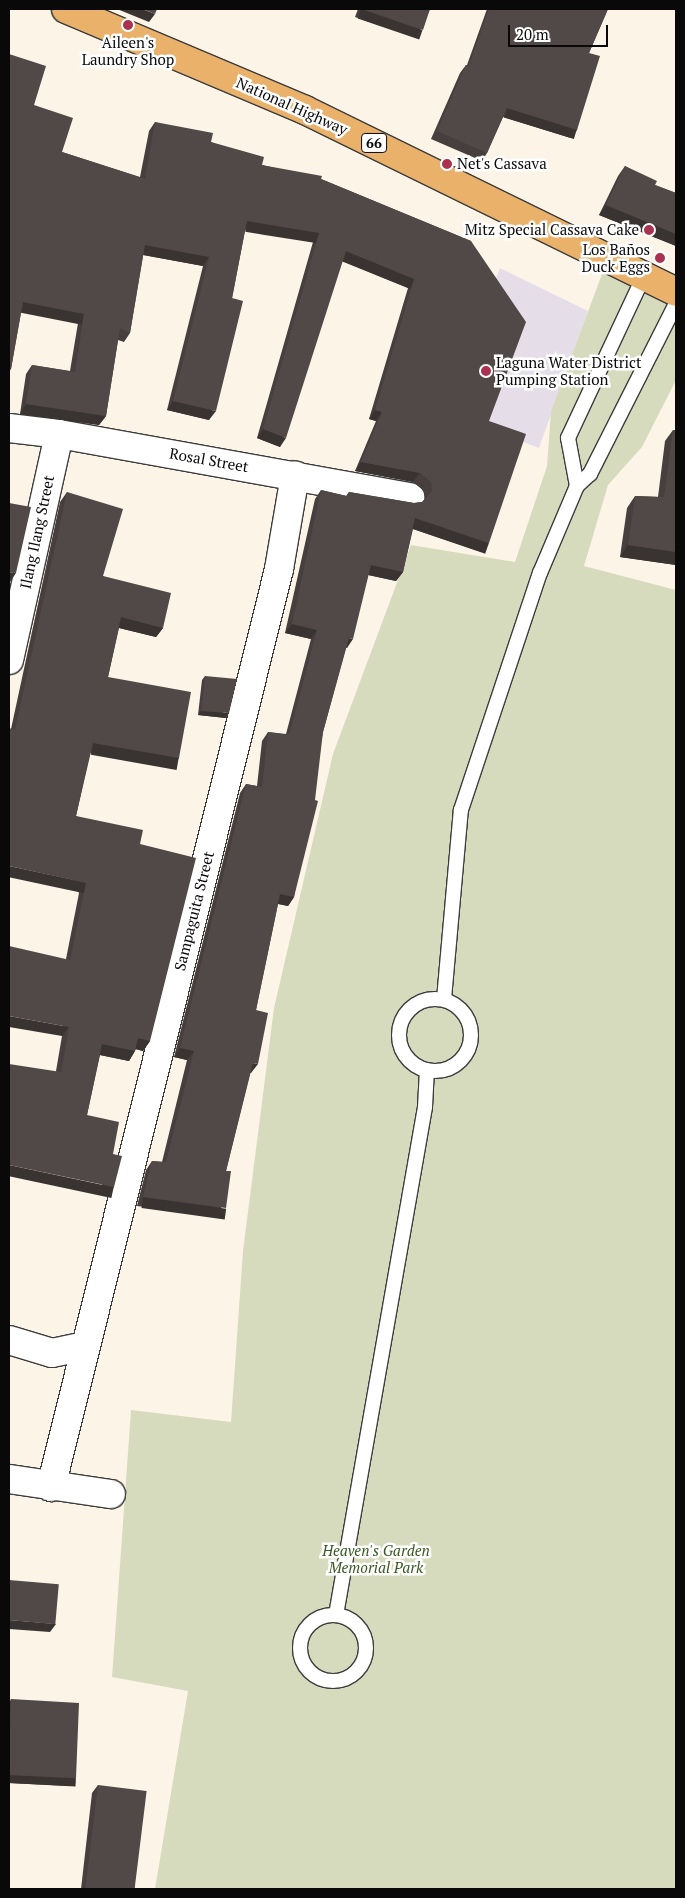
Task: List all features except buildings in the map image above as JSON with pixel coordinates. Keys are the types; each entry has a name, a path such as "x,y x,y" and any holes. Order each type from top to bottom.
{"main road":[{"name":"National Highway","path":"66,9 305,110 676,292"}],"street":[{"name":"Rosal Street","path":"9,428 59,434 296,475 410,497"},
{"name":"Ilang Ilang Street","path":"9,660 59,434"},
{"name":"Sampaguita Street","path":"51,1487 280,569 296,475"},
{"path":"9,1340 52,1353 86,1346"},
{"path":"9,1480 111,1494"}],"lane":[{"path":"577,486 568,438 644,276"},
{"path":"444,999 461,810 540,573 577,486 590,474 676,304"},
{"path":"444,999 465,1013 471,1031 469,1049 452,1067 427,1070 408,1058 402,1048 400,1026 404,1016 421,1001 444,999"},
{"path":"336,1615 425,1107 427,1070"},
{"path":"336,1615 346,1618 363,1633 366,1654 359,1668 346,1679 325,1680 306,1668 302,1658 302,1637 315,1620 336,1615"}],"shaded area":[{"path":"500,268 588,311 539,448 450,414 474,332"}],"green space":[{"name":"Heaven's Garden Memorial Park","path":"608,258 676,292 676,380 642,447 608,485 584,566 676,590 676,1889 155,1889 188,1691 112,1677 131,1410 231,1422 243,1251 274,1008 333,754 411,545 515,562 547,466 551,411"}],"place":[{"name":"Aileen's Laundry Shop","path":"128,25"},
{"name":"Net's Cassava","path":"447,164"},
{"name":"Mitz Special Cassava Cake","path":"649,230"},
{"name":"Los Baños Duck Eggs","path":"660,258"},
{"name":"Laguna Water District Pumping Station","path":"486,371"}]}
